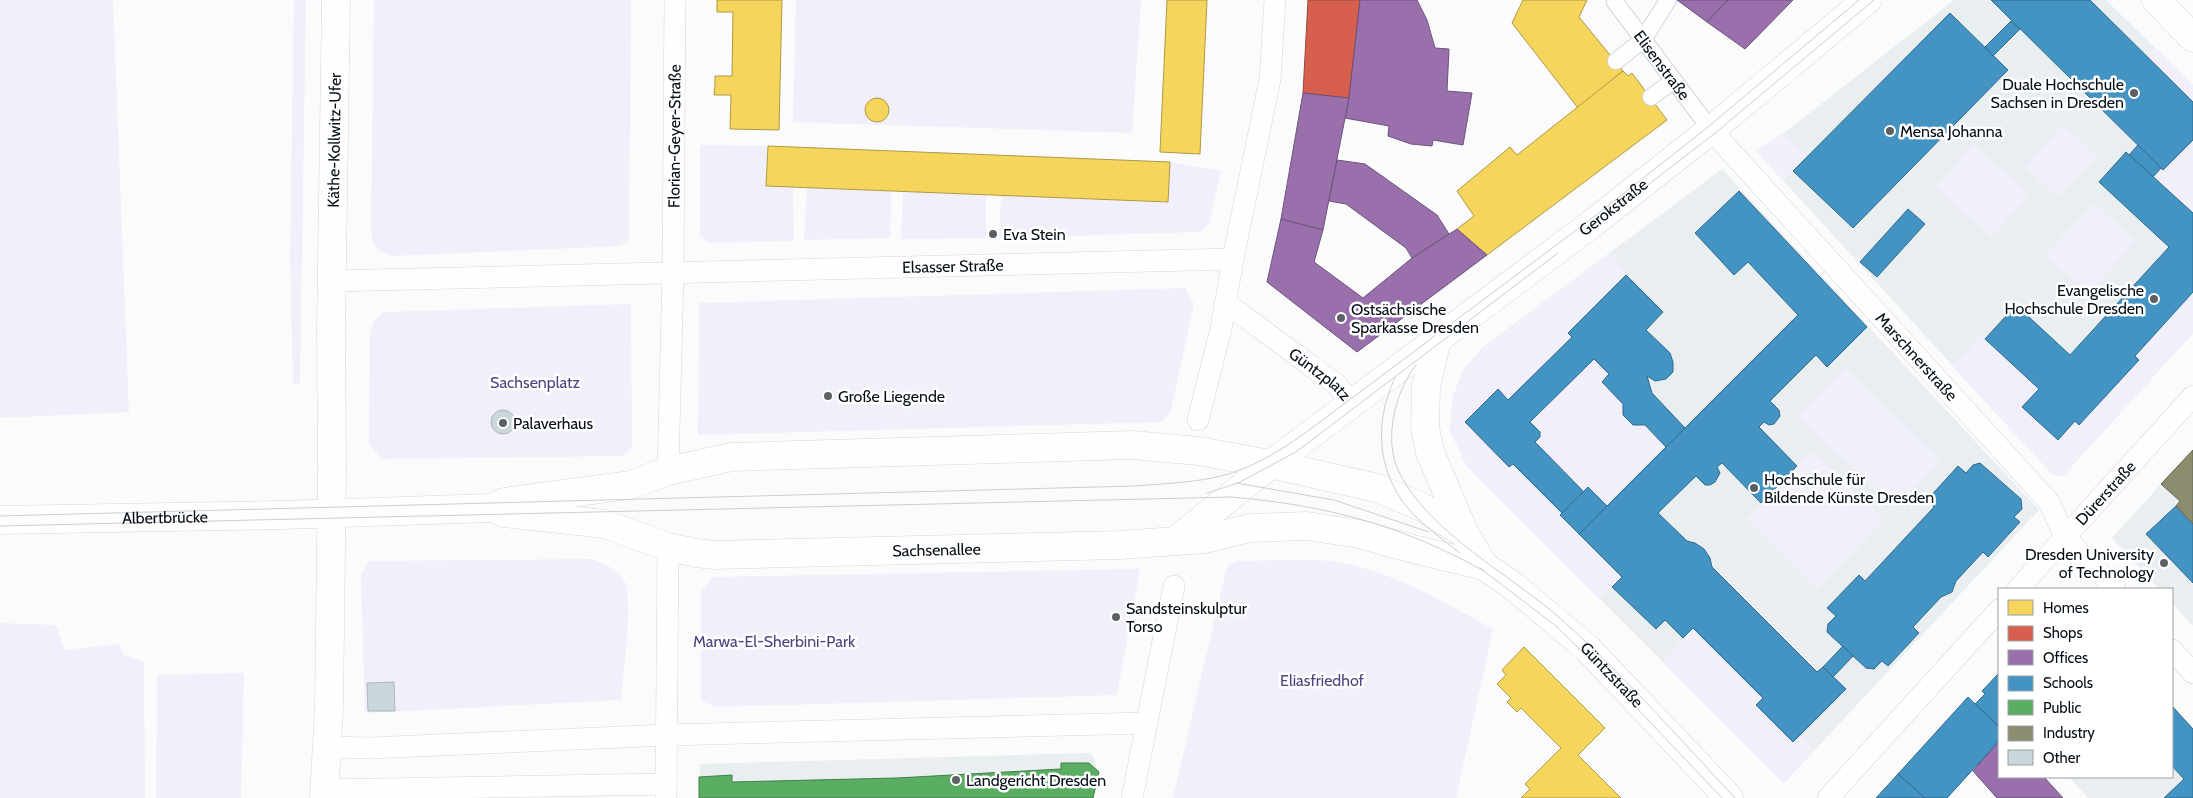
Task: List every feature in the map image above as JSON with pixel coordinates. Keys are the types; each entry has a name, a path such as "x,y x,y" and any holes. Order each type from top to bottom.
{"main road":[{"name":"Käthe-Kollwitz-Ufer","path":"331,281 336,0"},
{"name":"Gerokstraße","path":"1353,404 1594,222 1710,130 1867,0"},
{"path":"2156,0 2193,38"},
{"path":"324,794 328,747 331,281"},
{"name":"Güntzstraße","path":"1437,339 1426,388 1425,428 1430,452 1465,534 1484,566"},
{"name":"Güntzplatz","path":"1176,541 1271,464 1353,404"},
{"path":"331,513 490,508 504,502 630,485 668,471 731,457 1132,446 1198,450 1271,464"},
{"name":"Güntzstraße","path":"1271,464 1377,488 1422,507 1465,534"},
{"path":"490,508 503,513 604,524 668,546"},
{"name":"Albertbrücke","path":"0,520 331,513"},
{"name":"Güntzstraße","path":"1205,539 1250,528 1307,526 1359,534 1413,550 1484,566 1512,585 1587,648 1729,798"},
{"name":"Sachsenallee","path":"668,546 714,555 1120,545 1205,539"}],"street":[{"name":"Florian-Geyer-Straße","path":"673,272 675,0"},
{"path":"1198,420 1226,303 1233,259 1270,79 1275,0"},
{"name":"Elisenstraße","path":"1616,0 1614,2 1710,130"},
{"path":"1616,61 1643,40 1668,0"},
{"path":"1651,98 1673,81"},
{"name":"Marschnerstraße","path":"1710,130 2049,502 2065,537 2114,588"},
{"name":"Elsasser Straße","path":"673,272 1233,259"},
{"path":"331,281 673,272 668,471"},
{"name":"Güntzplatz","path":"1226,303 1337,385 1353,404"},
{"name":"Dürerstraße","path":"2019,588 2193,396"},
{"path":"324,794 666,791 668,546"},
{"path":"1132,798 1174,586"},
{"path":"1828,798 1998,611"},
{"path":"2173,651 2193,673"},
{"path":"328,747 370,748 667,735 1146,723"}],"shaded area":[{"path":"1954,0 2106,0 2193,85 2193,333 2063,476 2053,475 1756,151 1784,133"},
{"name":"Hochschule für Bildende Künste Dresden","path":"1722,169 2039,510 1784,783 1467,466 1450,431 1453,396 1464,369 1482,348"},
{"name":"Dresden University of Technology","path":"2193,449 2193,626 2173,604 2173,588 2158,588 2112,538"},
{"path":"2173,707 2193,729 2193,798 2088,798 2070,778 2173,778"},
{"path":"1091,753 1099,772 1093,798 699,798 700,764"}],"green space":[{"path":"0,0 113,0 129,412 0,418"},
{"path":"294,0 306,0 300,383 293,384 290,257"},
{"path":"374,0 631,0 629,240 621,246 393,256 378,250 372,240 371,228"},
{"path":"796,0 1141,0 1132,133 793,122"},
{"path":"2155,48 2193,85 2193,102 2146,56"},
{"path":"2063,125 2097,156 2059,198 2025,167"},
{"path":"1784,133 1807,157 1783,181 1756,151"},
{"path":"2193,140 2193,213 2153,177 2161,168 2164,170"},
{"path":"1974,144 2030,195 1991,238 1935,186"},
{"path":"700,145 768,146 793,187 794,241 708,243 700,236"},
{"path":"1170,162 1221,171 1209,224 1200,232 999,238 1001,195"},
{"path":"807,187 891,191 890,238 804,240"},
{"path":"903,191 986,195 986,238 901,239"},
{"path":"2093,202 2136,240 2089,294 2045,256"},
{"path":"1610,253 1626,275 1572,337 1508,400 1513,464 1562,513 1560,515 1622,577 1600,599 1467,466 1450,431 1453,396 1464,369 1482,348"},
{"path":"1185,288 1194,304 1170,414 1161,422 698,435 699,303"},
{"path":"2193,292 2193,333 2063,476 2053,475 1952,366 1981,335 2079,425 2138,360 2135,356"},
{"name":"Sachsenplatz","path":"631,304 632,447 622,456 383,459 369,445 370,333 373,322 383,312"},
{"path":"1594,359 1615,385 1621,399 1623,415 1633,425 1645,425 1666,447 1607,506 1584,492 1535,442 1540,437 1540,432 1530,422"},
{"path":"1846,367 1941,460 1894,509 1798,416"},
{"path":"1812,451 1884,520 1818,589 1746,519"},
{"path":"592,559 618,572 624,580 627,589 628,619 621,700 365,713 361,575 370,561"},
{"name":"Eliasfriedhof","path":"1307,560 1330,561 1352,565 1394,578 1414,587 1493,629 1456,798 1173,798 1226,570 1229,564 1238,561"},
{"name":"Marwa-El-Sherbini-Park","path":"1140,569 1117,695 717,707 701,701 701,592 712,577"},
{"path":"0,623 56,625 64,650 118,644 124,655 144,662 145,798 0,798"},
{"path":"1693,628 1815,750 1784,783 1663,662"},
{"path":"244,673 241,798 156,798 157,675"}],"building: Homes":[{"path":"717,0 782,0 779,130 730,129 731,95 714,95 715,76 732,76 733,12 717,12"},
{"path":"1167,0 1207,0 1200,154 1160,152"},
{"path":"1523,0 1587,0 1579,17 1623,71 1578,108 1512,23"},
{"path":"1623,71 1628,76 1632,73 1667,120 1487,255 1457,229 1474,216 1457,191 1510,147 1517,155"},
{"path":"877,98 886,101 889,110 886,119 877,122 868,119 865,110 868,101"},
{"path":"768,146 1170,162 1168,202 766,186"},
{"path":"1524,647 1605,728 1578,755 1621,798 1521,798 1530,789 1525,784 1561,748 1521,708 1517,712 1507,702 1511,698 1497,684 1506,675 1502,670"}],"building: Shops":[{"path":"1308,0 1360,0 1349,98 1303,93"}],"building: Offices":[{"path":"1360,0 1417,0 1427,20 1435,48 1449,49 1447,91 1472,93 1463,145 1433,140 1432,146 1411,144 1388,136 1389,126 1345,118"},
{"path":"1677,0 1728,0 1707,22"},
{"path":"1728,0 1793,0 1745,49 1707,22"},
{"path":"1303,93 1349,98 1323,230 1281,219"},
{"path":"1337,160 1365,164 1437,215 1449,234 1412,258 1406,248 1346,204 1329,201"},
{"path":"1281,219 1323,230 1314,262 1363,298 1412,258 1457,229 1487,255 1357,352 1267,282"},
{"path":"1998,742 1998,778 2045,778 2063,798 1997,798 1973,771"}],"building: Schools":[{"name":"Duale Hochschule Sachsen in Dresden","path":"1991,0 2090,0 2193,102 2193,140 2163,170"},
{"name":"Mensa Johanna","path":"1950,13 2008,70 1853,228 1793,171"},
{"path":"2011,21 2020,29 1993,56 1985,47"},
{"path":"2138,145 2161,168 2153,177 2129,155"},
{"name":"Evangelische Hochschule Dresden","path":"2126,152 2193,213 2193,292 2135,356 2139,360 2079,425 2075,421 2058,440 2022,407 2039,389 1985,339 2016,305 2070,355 2169,247 2099,182"},
{"path":"1739,191 1867,327 1827,367 1816,355 1770,401 1779,410 1780,416 1774,424 1769,425 1764,422 1759,427 1797,466 1761,503 1722,463 1717,467 1720,473 1715,482 1705,485 1696,476 1658,513 1687,541 1695,543 1704,549 1710,558 1712,567 1817,672 1823,667 1846,689 1793,742 1756,705 1763,698 1693,628 1683,638 1665,620 1656,629 1612,587 1622,577 1579,534 1798,315 1748,262 1734,275 1695,233"},
{"path":"1908,209 1925,224 1877,277 1860,262"},
{"path":"1626,275 1663,312 1646,330 1670,353 1673,362 1673,372 1666,379 1655,381 1647,376 1652,393 1685,428 1666,447 1645,425 1633,425 1623,415 1623,404 1602,382 1609,374 1594,359 1530,422 1540,432 1540,437 1535,442 1584,492 1562,513 1513,464 1509,467 1465,422 1498,389 1508,400 1572,337 1568,333"},
{"path":"1980,463 2021,499 2022,509 2014,517 2020,522 1988,557 1983,552 1956,581 1952,592 1941,597 1913,627 1919,633 1888,666 1882,661 1874,669 1866,668 1827,632 1828,624 1836,616 1827,608 1859,575 1865,581 1934,507 1927,500 1958,466 1966,473 1973,465"},
{"path":"1588,487 1607,506 1579,534 1560,515"},
{"path":"2176,506 2193,524 2193,583 2146,534"},
{"path":"1843,646 1853,656 1833,677 1823,667"},
{"path":"1998,674 1998,726 1975,704 1985,694 1982,691"},
{"path":"1968,697 1998,726 1998,742 1947,798 1925,798 1898,774"},
{"path":"2173,707 2193,729 2193,798 2164,798 2184,779 2173,767"},
{"path":"1898,774 1925,798 1876,798"}],"building: Public":[{"name":"Landgericht Dresden","path":"1061,763 1089,763 1099,772 1093,798 699,798 699,777 732,775 732,782 897,778 1061,769"}],"building: Industry":[{"path":"2193,450 2193,524 2176,506 2180,501 2161,484"}],"building: Other":[{"name":"Palaverhaus","path":"503,410 508,411 514,417 514,427 508,433 503,434 498,433 492,427 491,422 492,417 498,411"},
{"path":"394,682 395,711 368,711 367,683"}],"tram line":[{"path":"0,516 1134,486 1192,481 1226,475 1265,459 1301,436 1591,219 1708,127 1859,0"},
{"path":"1618,208 1714,134 1874,0"},
{"path":"1207,493 1238,483 1296,452 1558,253"},
{"path":"1416,365 1397,402 1392,431 1394,459 1412,494 1450,533 1541,602 1584,640 1650,706 1735,798"},
{"path":"1395,378 1383,414 1381,433 1382,451 1386,468 1393,485 1415,516 1460,553"},
{"path":"1236,483 1334,500 1429,532"},
{"path":"0,526 1231,497 1299,505 1393,529 1423,541 1484,571"},
{"path":"1480,568 1556,626 1595,664 1722,798"}],"place":[{"name":"Duale Hochschule Sachsen in Dresden","path":"2134,93"},
{"name":"Mensa Johanna","path":"1890,131"},
{"name":"Eva Stein","path":"993,234"},
{"name":"Evangelische Hochschule Dresden","path":"2154,299"},
{"name":"Ostsächsische Sparkasse Dresden","path":"1341,318"},
{"name":"Große Liegende","path":"828,396"},
{"name":"Palaverhaus","path":"503,423"},
{"name":"Hochschule für Bildende Künste Dresden","path":"1754,488"},
{"name":"Dresden University of Technology","path":"2164,563"},
{"name":"Sandsteinskulptur Torso","path":"1116,617"},
{"name":"Landgericht Dresden","path":"956,780"}]}
